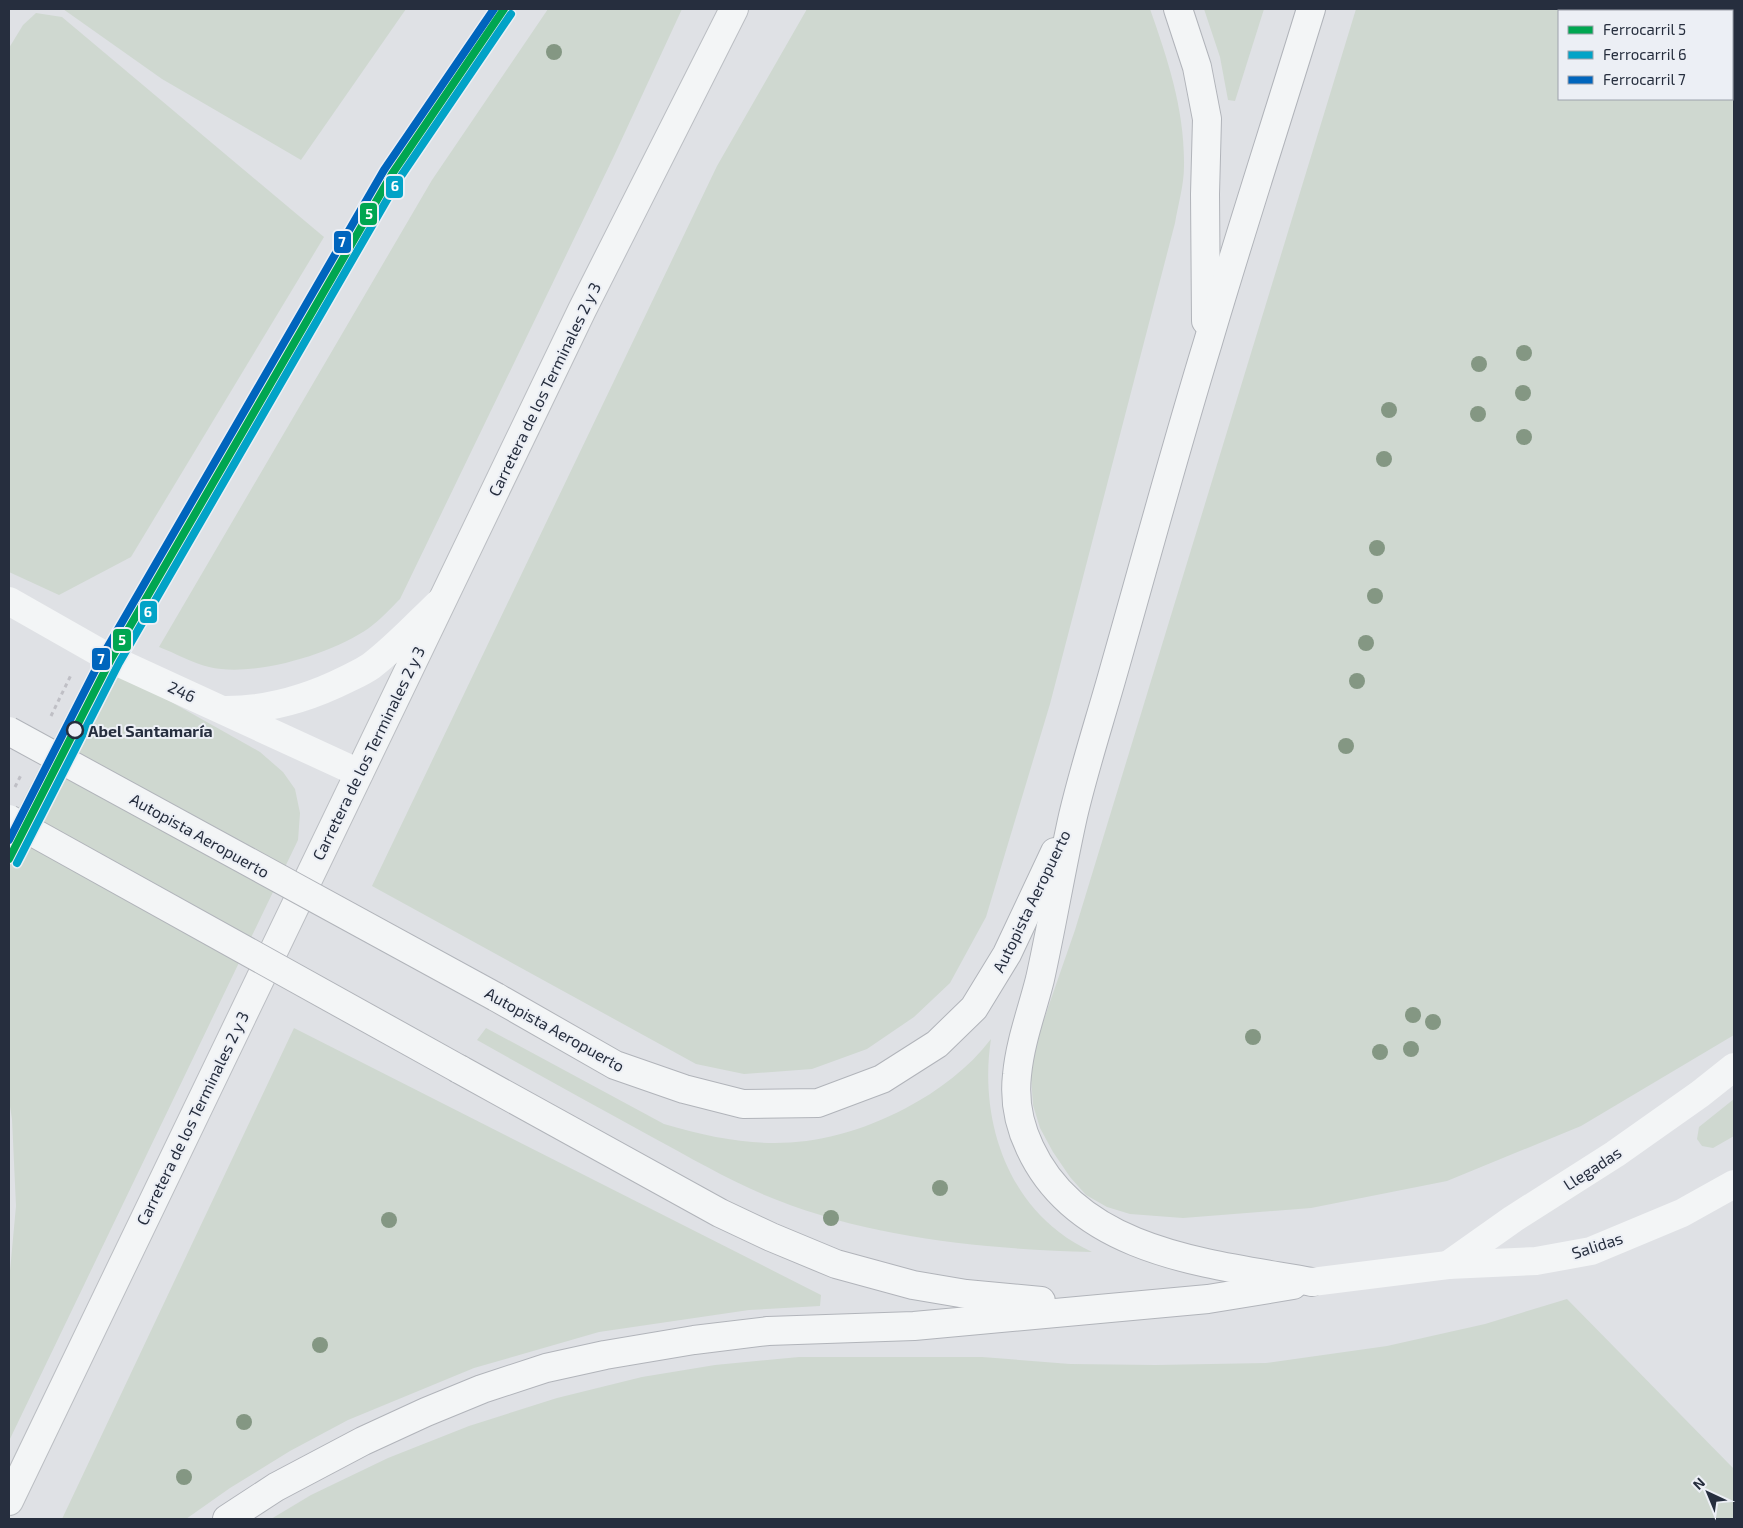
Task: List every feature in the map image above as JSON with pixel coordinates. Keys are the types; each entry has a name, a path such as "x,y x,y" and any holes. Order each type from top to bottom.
{"main road":[{"name":"Carretera de los Terminales 2 y 3","path":"9,1502 582,310 734,9"},
{"path":"1178,9 1197,67 1207,119 1205,194 1207,344"},
{"path":"1311,9 1207,344 1074,812 1039,982 1020,1047 1016,1078 1016,1102 1019,1122 1040,1168 1072,1203 1094,1220 1143,1246 1174,1255 1312,1282"},
{"path":"224,710 251,710 274,706 312,694 348,679 369,668 442,600"},
{"name":"246","path":"9,601 111,659 358,773"},
{"name":"Autopista Aeropuerto","path":"9,731 496,997 615,1066 684,1090 743,1104 818,1103 882,1079 937,1044 974,1008 1007,954 1074,812"},
{"path":"9,820 720,1213 771,1237 836,1264 913,1285 966,1294 1026,1300 1128,1305"},
{"name":"Llegadas","path":"1448,1265 1513,1219 1615,1154 1700,1094 1734,1067"},
{"name":"Salidas","path":"1128,1305 1208,1299 1312,1282 1448,1265 1536,1261 1591,1251 1682,1213 1734,1184"},
{"path":"227,1519 276,1487 363,1440 474,1392 546,1368 605,1355 694,1340 768,1331 914,1326 1128,1305"}],"shaded area":[{"path":"63,9 406,9 301,160 162,79"},
{"path":"548,9 682,9 614,156 400,599 373,625 353,638 314,655 269,666 227,670 209,667 159,647 432,180"},
{"path":"807,9 1150,9 1174,86 1182,125 1184,173 1175,223 1050,704 986,917 950,983 914,1017 867,1049 812,1069 744,1074 696,1064 372,886 717,166"},
{"path":"1204,9 1264,9 1235,101 1228,100 1220,57"},
{"path":"1356,9 1734,9 1734,1035 1581,1126 1447,1181 1311,1208 1183,1218 1130,1214 1107,1207 1086,1195 1070,1177 1040,1128 1033,1105 1031,1076 1035,1045 1075,930"},
{"path":"36,13 62,17 324,237 131,557 59,595 9,572 9,48 23,25"},
{"path":"95,659 260,752 283,772 295,789 300,813 298,840 9,1441 9,1282 16,1206 12,1119 9,1100 9,827"},
{"path":"294,1028 821,1295 820,1306 749,1310 599,1332 474,1368 348,1420 290,1451 230,1488 186,1519 62,1519"},
{"path":"486,1028 664,1124 728,1139 787,1143 816,1140 845,1133 906,1108 930,1094 963,1069 991,1039 988,1066 992,1119 999,1145 1009,1170 1022,1193 1039,1214 1063,1235 1092,1252 972,1245 932,1240 853,1224 777,1200 713,1170 477,1040"},
{"path":"1734,1099 1734,1136 1713,1148 1702,1146 1697,1139 1699,1127"},
{"path":"1567,1299 1734,1469 1734,1519 271,1519 311,1495 388,1458 469,1426 557,1398 642,1377 715,1365 799,1357 982,1357 1070,1364 1266,1363 1387,1346 1485,1324"}],"rail line":[{"name":"7","path":"9,840 103,655 384,170 494,9"},
{"name":"5","path":"9,859 111,659 392,174 504,9"},
{"name":"6","path":"17,863 119,663 399,179 511,14"}],"place":[{"name":"Abel Santamaría","path":"75,730"}]}
